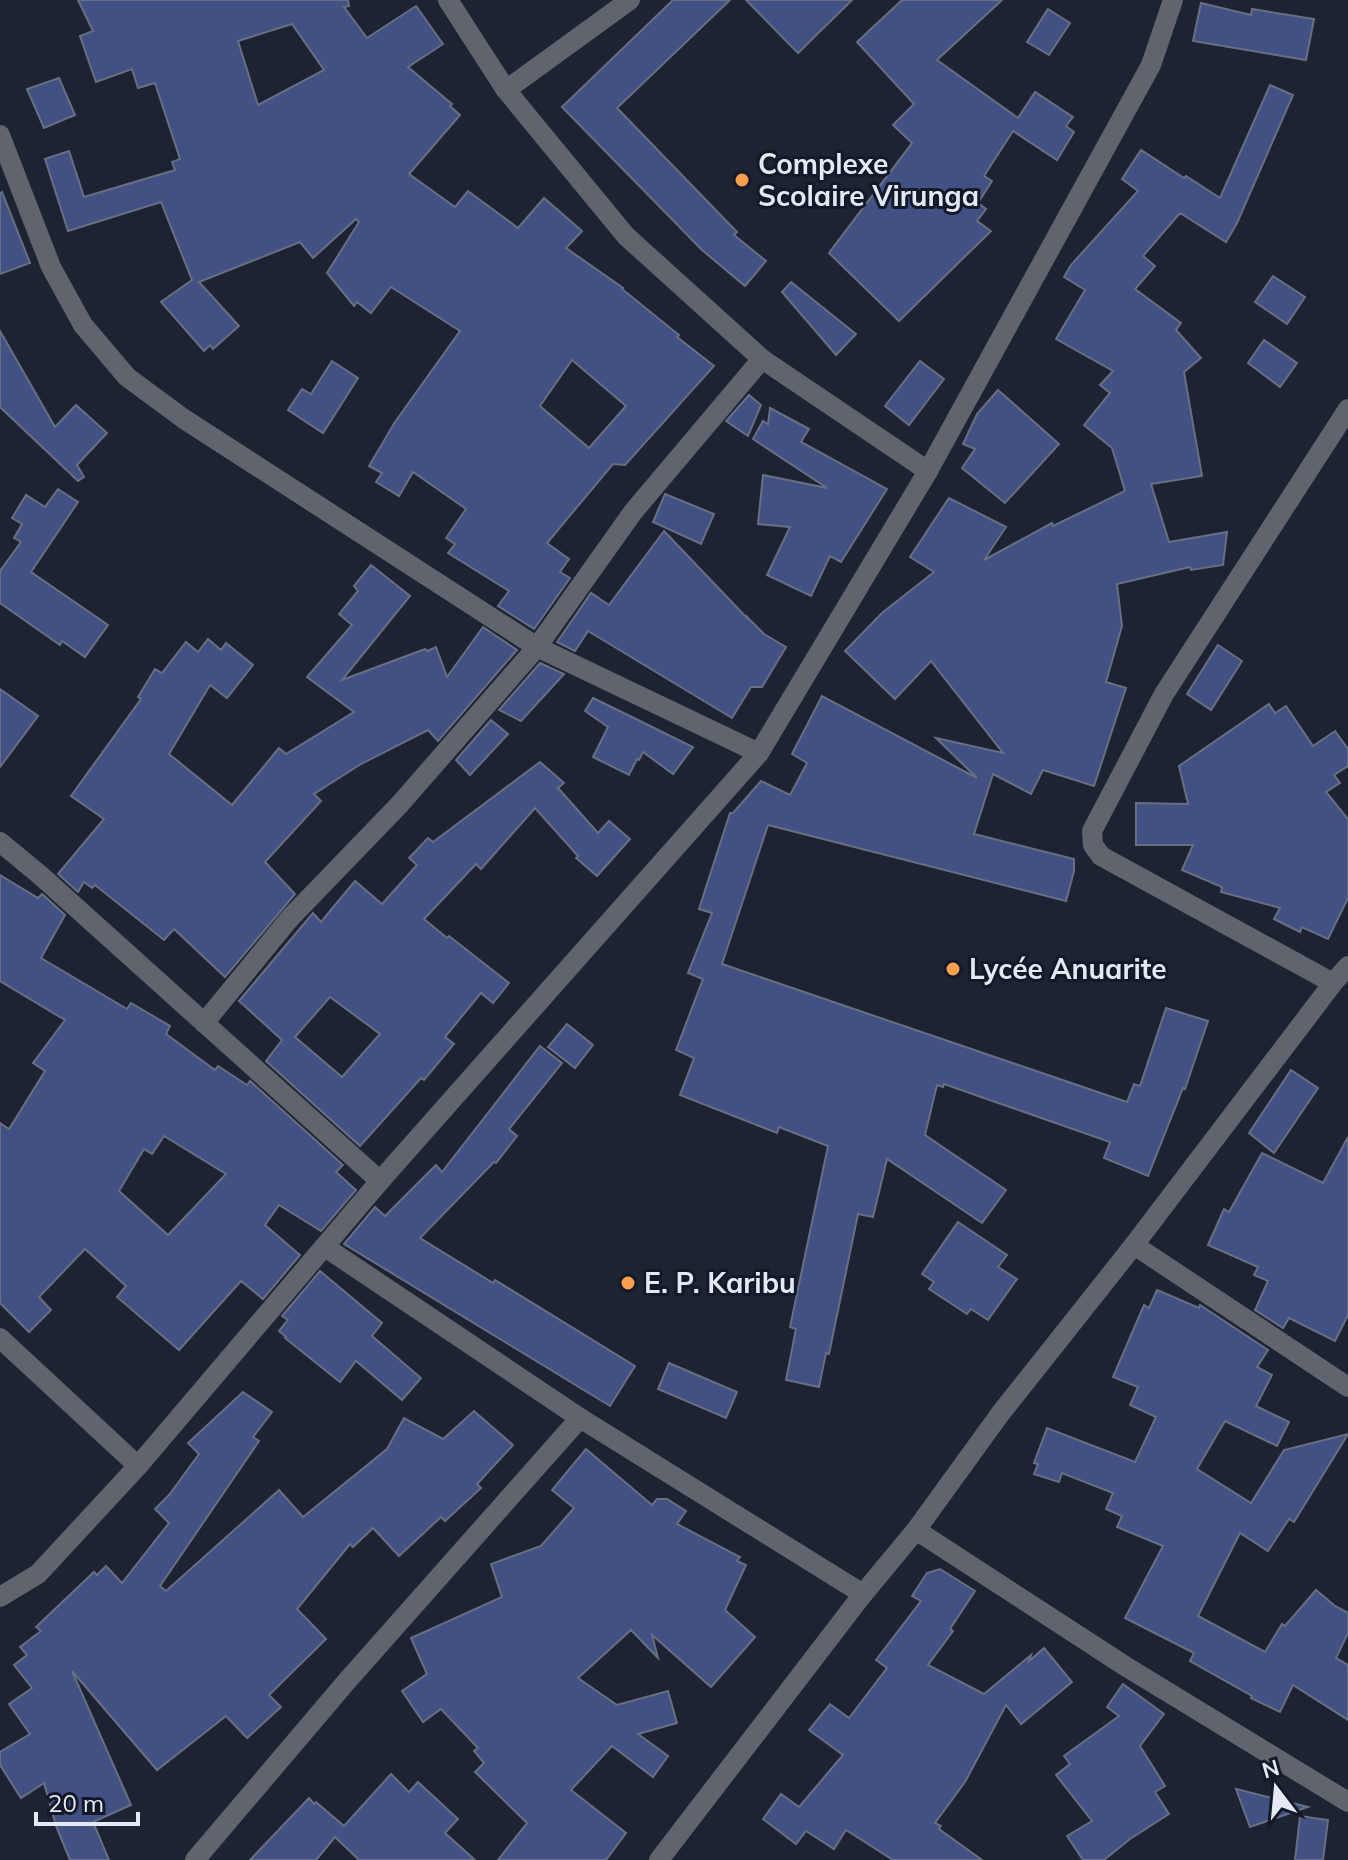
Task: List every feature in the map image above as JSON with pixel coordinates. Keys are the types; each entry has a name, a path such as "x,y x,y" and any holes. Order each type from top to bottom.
{"street":[{"path":"448,0 506,90 626,236 762,359 928,471"},
{"path":"506,90 630,0"},
{"path":"0,1597 38,1574 138,1466 380,1181 759,753 928,471 1151,65 1173,0"},
{"path":"0,135 51,267 83,325 127,377 197,427 537,647 759,753"},
{"path":"204,1023 290,918 400,804 537,647 633,512 762,359"},
{"path":"1333,983 1101,856 1093,845 1092,831 1164,694 1348,409"},
{"path":"0,842 52,885 380,1181"},
{"path":"659,1860 1348,966"},
{"path":"1134,1245 1348,1387"},
{"path":"325,1247 580,1418 863,1594"},
{"path":"0,1338 138,1466"},
{"path":"195,1860 347,1681 580,1418"},
{"path":"916,1530 1125,1666 1348,1802"}],"building":[{"path":"78,0 348,0 349,6 344,7 367,38 416,6 443,44 408,67 452,104 450,106 460,115 409,174 455,207 468,191 518,228 544,198 582,231 566,248 623,288 714,366 625,465 613,464 547,543 569,559 560,572 570,578 534,629 498,606 509,591 448,553 455,544 446,538 466,509 413,472 399,496 376,482 382,473 369,466 395,422 460,331 391,287 371,313 357,302 354,306 327,273 359,222 356,219 313,258 300,242 199,282 239,326 213,349 210,345 204,351 161,302 192,280 161,202 68,231 45,159 69,151 84,197 175,170 172,162 180,159 155,83 138,88 132,69 96,82 80,36 93,31","holes":["292,24 324,70 258,105 238,41","572,360 626,406 589,448 540,406"]},
{"path":"673,0 730,0 617,108 737,232 734,235 766,261 745,286 702,250 562,107"},
{"path":"746,0 852,0 798,53"},
{"path":"902,0 1002,0 937,60 1018,118 1035,92 1073,117 1066,126 1074,132 1057,160 1013,131 984,176 992,181 978,203 986,209 977,221 991,231 899,321 829,253 912,143 893,125 914,104 857,42"},
{"path":"1201,3 1251,15 1252,9 1314,19 1306,60 1193,41"},
{"path":"1048,9 1070,23 1049,55 1027,42"},
{"path":"59,78 75,115 44,128 27,89"},
{"path":"1270,85 1293,95 1226,242 1180,213 1143,256 1155,266 1135,289 1181,323 1176,330 1201,358 1184,372 1202,476 1151,484 1169,542 1227,532 1223,565 1191,570 1190,567 1117,584 1122,626 1106,682 1126,688 1094,786 1043,770 1031,794 993,774 974,834 1074,859 1066,901 768,825 722,964 1127,1102 1134,1084 1140,1086 1166,1008 1208,1021 1185,1089 1148,1176 1104,1158 1110,1142 944,1084 943,1087 937,1085 925,1135 1006,1190 982,1223 887,1159 873,1217 858,1214 829,1354 826,1353 819,1387 786,1380 796,1329 790,1327 828,1146 779,1127 777,1133 680,1095 694,1058 676,1050 703,979 688,973 712,913 699,909 730,813 761,781 790,795 807,763 792,754 822,696 977,778 936,738 1003,753 931,661 895,699 845,651 882,613 934,572 910,557 949,498 1006,527 984,560 1052,523 1053,526 1125,491 1112,448 1084,425 1110,393 1100,385 1113,371 1056,339 1085,290 1064,277 1071,265 1138,191 1122,179 1141,150 1220,198"},
{"path":"0,193 30,263 0,274"},
{"path":"1273,276 1305,297 1287,324 1255,302"},
{"path":"791,282 856,334 836,355 782,292"},
{"path":"0,331 55,427 76,405 107,433 77,465 84,477 78,481 0,407"},
{"path":"1264,340 1297,363 1280,387 1248,363"},
{"path":"332,361 358,378 323,433 288,410 302,389 311,394"},
{"path":"920,361 944,379 909,425 885,406"},
{"path":"998,390 1059,444 1005,503 962,468 975,449 963,444 977,414"},
{"path":"749,395 761,405 748,436 726,421"},
{"path":"770,408 809,429 801,442 887,489 841,562 830,556 811,596 767,575 790,527 758,524 763,475 827,488 753,439 763,421 768,424"},
{"path":"58,489 78,502 31,572 108,625 85,657 62,641 60,645 0,603 0,571 21,542 14,538 22,524 12,518 26,495 45,507"},
{"path":"665,494 714,514 701,544 653,522"},
{"path":"664,531 747,618 764,634 786,647 762,687 751,687 732,718 588,631 575,651 557,642 591,593 609,605"},
{"path":"371,565 410,596 342,680 436,647 447,677 483,627 517,650 438,741 428,730 361,764 314,794 321,801 265,862 295,894 225,977 174,929 164,940 95,885 92,888 84,882 78,892 58,874 104,819 71,796 141,699 138,697 155,669 162,673 186,642 198,652 208,639 221,650 226,643 253,665 227,698 210,685 169,754 232,805 279,748 286,754 354,712 307,677 352,625 339,614 358,591 354,586"},
{"path":"1218,645 1242,661 1211,710 1187,694"},
{"path":"540,663 564,674 521,721 499,710"},
{"path":"0,689 38,716 0,767"},
{"path":"593,698 693,747 673,774 643,752 629,775 593,757 608,727 585,711"},
{"path":"1269,704 1275,713 1286,706 1313,746 1335,731 1348,749 1348,766 1334,775 1340,783 1326,792 1348,819 1348,898 1328,939 1302,927 1300,932 1274,919 1280,908 1221,892 1222,887 1182,870 1193,845 1136,845 1136,803 1188,804 1179,766"},
{"path":"491,720 508,734 470,775 456,760"},
{"path":"540,762 564,783 558,788 598,833 609,821 630,839 597,876 576,858 578,856 535,808 481,869 476,864 424,919 509,983 493,1003 481,993 445,1037 454,1044 360,1146 266,1061 282,1040 239,1001 313,913 321,922 355,881 382,904 417,865 409,858 428,838 433,842","holes":["330,997 380,1034 342,1077 295,1037"]},
{"path":"0,875 38,898 42,894 65,915 41,958 127,1009 131,1003 170,1026 166,1034 215,1070 218,1066 247,1085 250,1081 343,1165 336,1172 356,1190 321,1231 279,1205 265,1225 300,1255 263,1299 241,1281 179,1350 117,1297 126,1286 85,1249 39,1297 51,1310 29,1332 0,1303 0,1123 9,1129 45,1071 33,1063 65,1020 0,981","holes":["164,1136 226,1174 168,1235 119,1191 144,1149 152,1154"]},
{"path":"567,1024 593,1045 575,1068 548,1047"},
{"path":"540,1046 562,1063 509,1129 517,1136 496,1163 420,1238 635,1366 610,1406 344,1244 375,1207 385,1216 436,1165 442,1172"},
{"path":"1291,1070 1318,1088 1274,1153 1249,1133"},
{"path":"1348,1137 1348,1315 1335,1341 1289,1318 1283,1328 1255,1310 1268,1281 1254,1275 1258,1267 1208,1245 1224,1209 1229,1212 1262,1153 1323,1183"},
{"path":"958,1222 1007,1255 998,1267 1017,1279 988,1320 971,1309 967,1314 929,1289 934,1282 922,1274"},
{"path":"320,1271 382,1323 372,1336 421,1378 402,1400 356,1361 340,1382 279,1331 288,1320 282,1316"},
{"path":"1157,1290 1199,1308 1200,1305 1268,1350 1257,1367 1272,1375 1256,1406 1289,1422 1277,1446 1225,1421 1197,1469 1251,1503 1284,1450 1348,1434 1294,1522 1289,1519 1268,1551 1240,1533 1198,1616 1265,1652 1282,1624 1285,1626 1316,1590 1348,1613 1348,1633 1336,1658 1348,1665 1348,1720 1293,1685 1280,1712 1190,1661 1194,1653 1125,1618 1163,1546 1117,1527 1122,1516 1106,1509 1113,1493 1062,1473 1059,1482 1034,1474 1038,1464 1034,1463 1047,1428 1135,1462 1156,1417 1130,1405 1138,1387 1113,1377 1144,1305 1149,1308"},
{"path":"669,1363 737,1392 726,1418 658,1389"},
{"path":"243,1392 272,1412 253,1437 259,1441 160,1586 166,1591 279,1490 303,1517 387,1449 404,1418 443,1439 474,1411 513,1445 477,1484 481,1488 445,1521 441,1517 399,1556 373,1528 353,1547 350,1544 297,1609 326,1639 269,1695 281,1707 247,1738 226,1716 157,1770 72,1671 131,1805 93,1822 109,1860 70,1860 44,1783 21,1798 0,1765 0,1752 30,1734 9,1704 32,1688 14,1665 27,1655 20,1647 41,1631 36,1627 94,1572 97,1575 106,1566 122,1583 169,1523 155,1509 199,1454 188,1443"},
{"path":"586,1449 652,1505 657,1499 667,1499 686,1511 677,1524 740,1557 737,1561 746,1565 725,1610 755,1637 711,1687 652,1635 658,1658 631,1630 578,1678 617,1705 668,1691 677,1723 638,1734 668,1756 653,1777 612,1746 571,1790 626,1833 606,1860 498,1860 527,1823 475,1772 484,1763 474,1751 478,1748 441,1709 423,1722 402,1691 427,1674 411,1638 502,1597 491,1564 541,1546 574,1508 552,1490"},
{"path":"940,1569 975,1591 950,1629 953,1631 928,1665 984,1694 1044,1648 1072,1682 1021,1724 1006,1705 965,1782 935,1823 982,1860 893,1860 846,1830 834,1849 806,1831 796,1844 763,1819 781,1794 799,1807 843,1755 809,1730 830,1704 849,1718 887,1668 876,1660 921,1601 912,1596 927,1573"},
{"path":"1123,1684 1164,1714 1140,1746 1165,1786 1155,1792 1169,1814 1104,1860 1083,1860 1067,1836 1092,1821 1056,1775 1070,1764 1064,1756 1119,1716 1107,1707"},
{"path":"391,1774 409,1792 418,1782 458,1819 445,1833 475,1860 359,1860 335,1837 316,1860 250,1860 309,1798 344,1826"},
{"path":"1236,1789 1308,1807 1250,1827"},
{"path":"1300,1816 1328,1820 1323,1860 1295,1860"}],"place":[{"name":"Complexe Scolaire Virunga","path":"742,180"},
{"name":"Lycée Anuarite","path":"953,969"},
{"name":"E. P. Karibu","path":"628,1283"}]}
